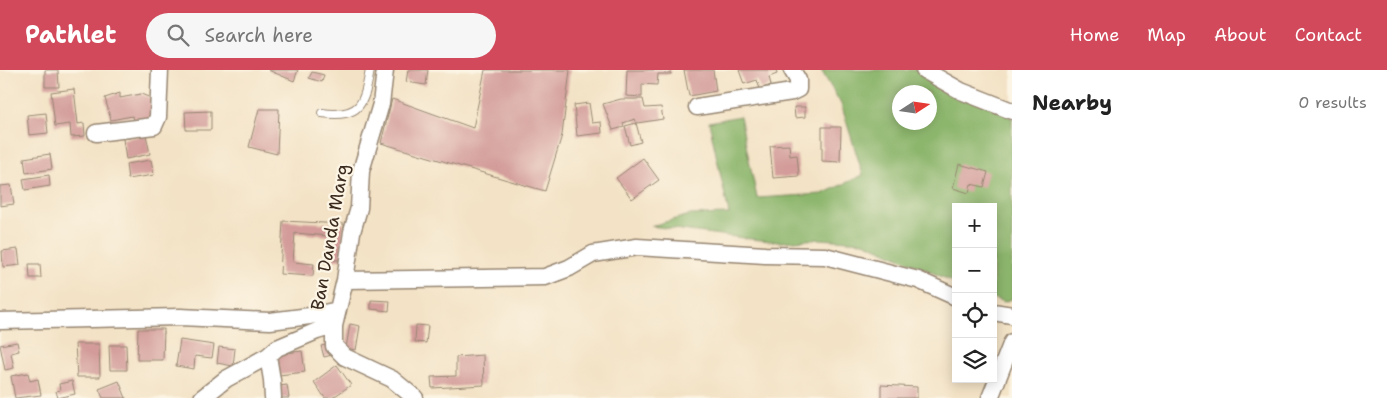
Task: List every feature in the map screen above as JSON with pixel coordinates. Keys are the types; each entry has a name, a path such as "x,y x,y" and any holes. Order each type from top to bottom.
{"street":[{"path":"96,133 154,126 158,117 160,70"},
{"name":"Ban Danda Marg","path":"385,70 381,104 361,171 359,208 352,232 345,280 334,326 334,346 345,356 392,379 415,398"},
{"path":"697,108 792,92 798,89 798,80 792,70"},
{"path":"924,70 960,91 1012,111"},
{"path":"345,280 545,277 569,268 593,254 636,247 747,254 825,256 918,280 952,295"},
{"path":"0,321 180,317 270,321 338,310"},
{"path":"997,313 1012,315"},
{"path":"202,398 226,379 268,356 277,348 334,326"},
{"path":"990,398 1012,342"},
{"path":"268,356 273,398"}],"lane":[{"path":"322,113 338,115 356,110 363,101 370,70"}],"green space":[{"path":"821,70 917,70 1012,118 1012,299 1004,302 997,299 997,203 952,203 952,281 864,242 819,239 781,242 651,226 690,215 729,214 709,122 740,116 757,198 822,194 863,175 841,104"}],"building":[{"path":"45,70 58,70 59,87 45,87"},
{"path":"268,70 298,70 294,81"},
{"path":"408,70 428,70 426,85 406,82"},
{"path":"485,70 570,70 562,135 545,191 381,143 392,99 473,128"},
{"path":"627,70 671,70 671,74 658,74 657,85 642,84 642,97 626,96"},
{"path":"684,70 713,70 716,91 689,96"},
{"path":"739,70 776,70 777,74 769,77 771,85 760,89 757,80 744,84"},
{"path":"312,72 324,75 322,82 309,78"},
{"path":"74,89 78,124 84,123 85,136 71,137 70,124 55,126 51,92"},
{"path":"120,93 120,98 141,94 151,98 153,116 138,125 132,116 111,120 105,98"},
{"path":"621,99 643,99 645,108 661,107 663,119 637,123 635,119 623,123 624,127 613,130 603,104"},
{"path":"589,103 592,123 601,122 602,133 577,136 574,105"},
{"path":"794,107 805,107 805,117 795,118"},
{"path":"259,109 279,109 277,154 249,147"},
{"path":"211,111 211,130 186,130 185,112"},
{"path":"46,113 48,133 29,135 27,115"},
{"path":"636,123 641,142 630,145 625,126"},
{"path":"822,127 841,127 840,162 822,161"},
{"path":"146,135 150,154 126,159 123,139"},
{"path":"789,145 790,156 797,155 799,176 773,178 770,146"},
{"path":"50,154 52,169 26,173 24,158"},
{"path":"643,158 659,180 632,199 616,178"},
{"path":"151,160 154,175 128,179 126,164"},
{"path":"959,164 988,172 984,187 971,184 969,193 953,188"},
{"path":"49,175 50,186 25,190 23,179"},
{"path":"11,185 14,204 0,206 0,186"},
{"path":"283,221 344,224 342,260 327,260 329,236 295,233 293,262 314,264 313,276 280,274"},
{"path":"18,249 20,265 3,267 2,251"},
{"path":"29,264 40,264 41,278 30,278"},
{"path":"371,300 390,301 389,311 371,309"},
{"path":"350,324 360,326 356,350 346,348"},
{"path":"416,325 428,326 426,343 415,342"},
{"path":"138,329 164,329 163,360 137,360"},
{"path":"180,340 214,345 212,358 195,356 194,369 176,366"},
{"path":"17,342 19,351 11,353 14,368 5,370 0,345"},
{"path":"75,344 99,344 100,377 77,377"},
{"path":"329,344 332,355 324,357 321,346"},
{"path":"109,345 126,345 127,370 110,370"},
{"path":"219,347 235,349 233,366 217,363"},
{"path":"302,351 305,372 279,375 277,354"},
{"path":"483,355 484,385 432,388 431,377 456,376 456,357"},
{"path":"337,365 351,385 332,398 325,398 314,382"},
{"path":"28,373 30,381 38,379 41,395 15,398 11,376"},
{"path":"72,381 75,394 58,398 56,391 60,390 59,384"},
{"path":"119,381 126,398 103,398 99,389"},
{"path":"287,385 289,398 281,398 279,386"},
{"path":"881,385 917,387 917,398 881,398"}]}
